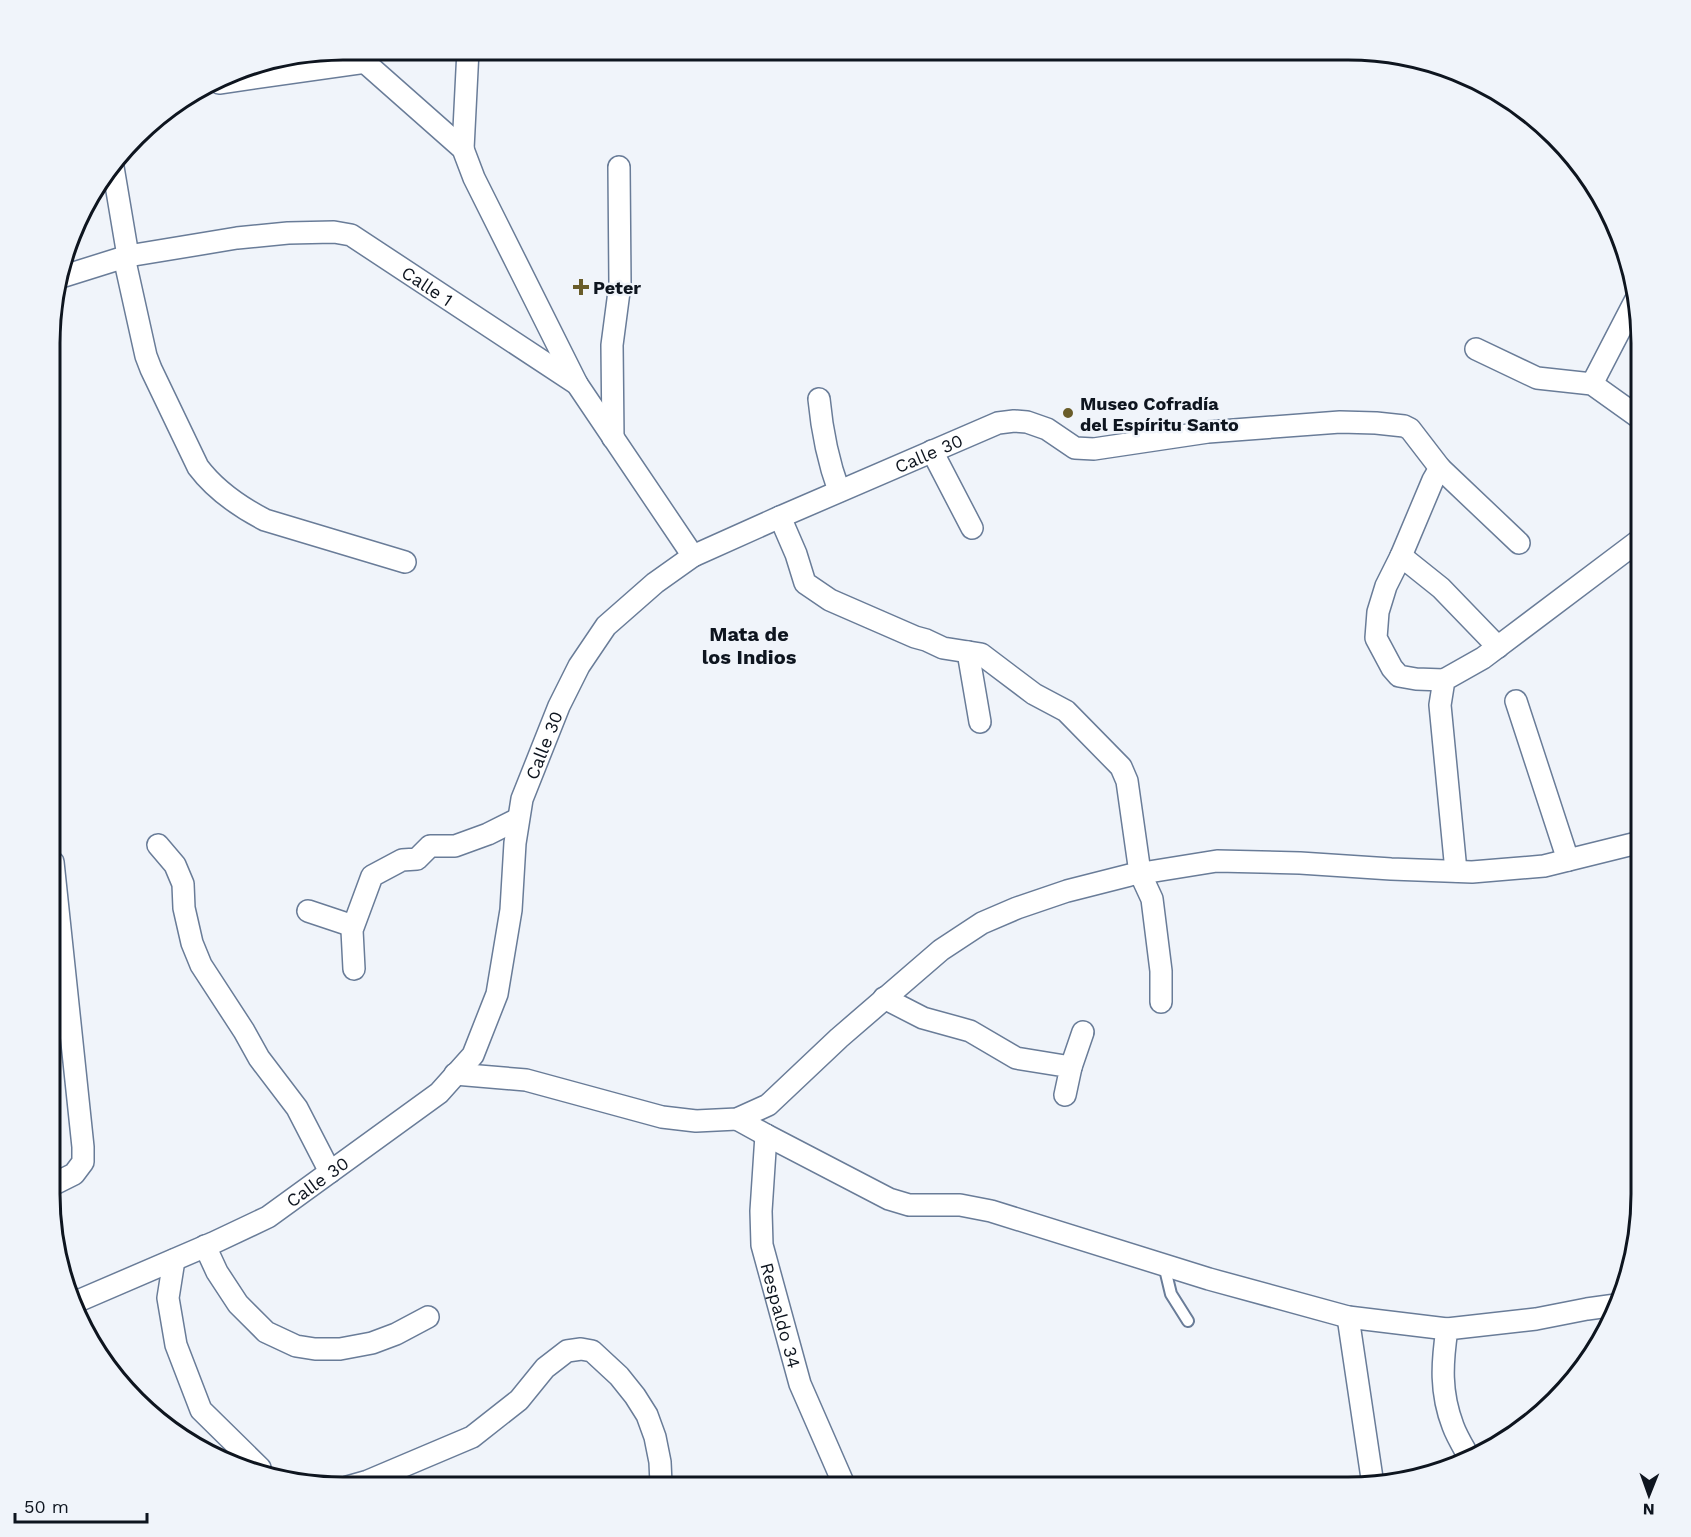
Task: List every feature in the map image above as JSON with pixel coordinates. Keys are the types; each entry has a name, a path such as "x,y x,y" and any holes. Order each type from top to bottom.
{"street":[{"path":"248,77 335,60"},
{"path":"363,60 463,149"},
{"path":"467,60 463,149 474,178 577,384"},
{"path":"613,438 612,345 620,284 619,167"},
{"path":"114,177 126,256 146,356 198,467 206,478 228,497 265,520 405,562"},
{"name":"Calle 1","path":"69,274 126,256 237,238 288,233 334,232 351,235 577,384 693,556"},
{"path":"1592,384 1629,312"},
{"path":"1476,349 1536,378 1592,384 1631,412"},
{"path":"819,399 830,465 839,491"},
{"name":"Calle 30","path":"81,1300 268,1217 439,1093 473,1054 497,994 510,910 515,843 522,799 559,706 585,658 606,626 655,583 693,556 998,423 1014,421 1027,422 1047,429 1075,448 1094,449 1208,432 1340,422 1404,426 1410,429 1440,468 1519,543"},
{"path":"932,451 972,528"},
{"path":"1440,468 1386,586 1378,612 1377,638 1392,668 1399,676 1444,680 1483,658 1631,547"},
{"path":"780,517 796,554 805,583 830,600 915,637 943,648 981,654 1034,694 1066,711 1121,767 1127,781 1140,873 1152,899 1161,971 1161,1002"},
{"path":"1401,556 1441,588 1498,647"},
{"path":"968,652 980,722"},
{"path":"1444,680 1440,705 1456,871"},
{"path":"1516,701 1568,860"},
{"path":"354,969 352,930 372,876 402,860 417,859 430,846 455,846 519,819"},
{"path":"455,1074 526,1080 662,1117 696,1122 737,1119 768,1105 839,1038 941,950 981,923 1067,891 1140,873 1217,861 1300,862 1472,872 1544,866 1631,844"},
{"path":"158,845 175,865 183,884 184,908 192,943 201,965 259,1058 297,1108 330,1172"},
{"path":"308,911 353,927"},
{"path":"60,928 83,1162 74,1174 60,1181"},
{"path":"884,998 923,1018 970,1031 1016,1058 1071,1067"},
{"path":"1065,1095 1071,1067 1083,1032"},
{"path":"737,1119 889,1199 909,1204 960,1205 991,1211 1209,1279 1348,1317 1447,1329 1536,1319 1607,1306"},
{"name":"Respaldo 34","path":"766,1135 761,1211 762,1245 800,1384 841,1477"},
{"path":"205,1246 217,1272 238,1304 266,1332 296,1346 340,1349 372,1343 396,1334 428,1317"},
{"path":"174,1260 168,1298 176,1346 201,1410 255,1463"},
{"path":"1348,1317 1372,1476"},
{"path":"1447,1329 1443,1362 1444,1395 1453,1426 1466,1451"},
{"path":"377,1477 472,1437 519,1400 544,1368 567,1351 581,1349 592,1351 619,1376 647,1415 655,1437 661,1477"}],"lane":[{"path":"1164,1265 1171,1294 1188,1321"}],"place":[{"name":"Peter","path":"581,287"},
{"name":"Museo Cofradía del Espíritu Santo","path":"1068,413"}],"district":[{"name":"Mata de los Indios","path":"749,646"}]}
